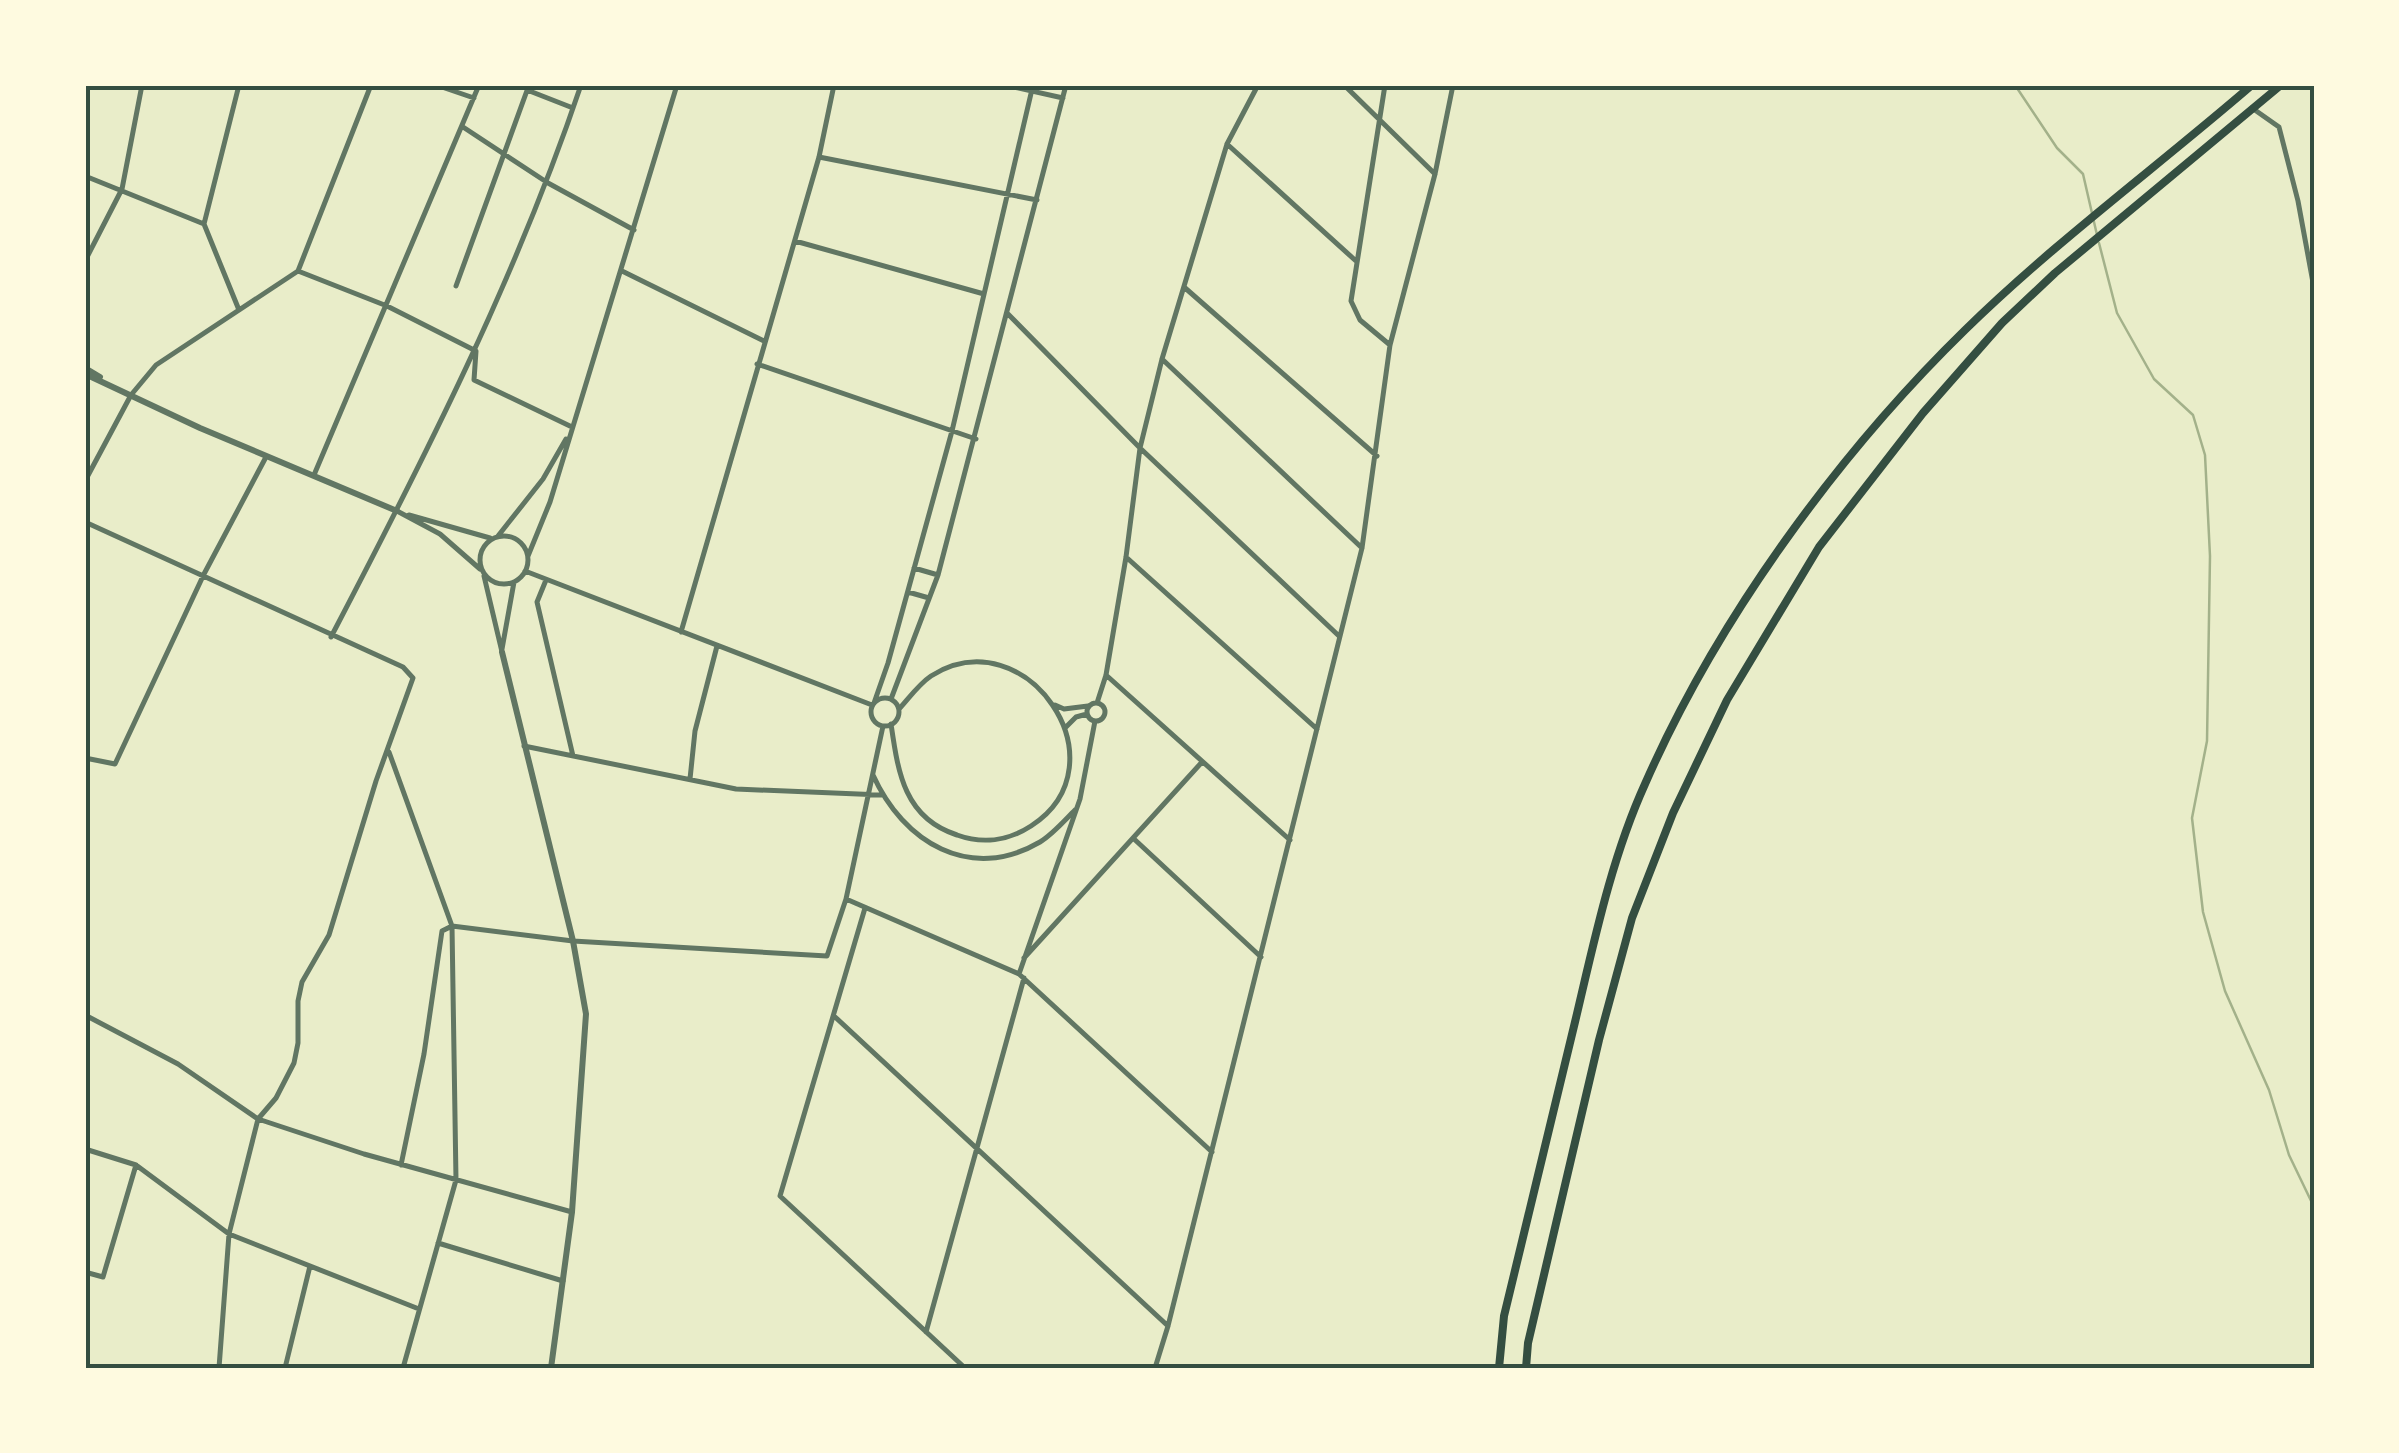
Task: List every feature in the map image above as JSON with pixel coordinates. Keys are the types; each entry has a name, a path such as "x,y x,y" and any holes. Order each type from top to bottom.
{"main road":[{"path":"1499,1368 1504,1316 1601,912 1644,786 1694,684 1759,579 1847,460 1964,332 2121,192 2252,85"},
{"path":"1526,1368 1528,1342 1581,1116 1632,918 1673,813 1727,700 1820,547 1922,413 2002,323 2281,85"}],"street":[{"path":"85,262 122,189 142,85"},
{"path":"239,310 204,224 240,85"},
{"path":"85,482 131,395 156,366 298,271 371,85"},
{"path":"436,85 474,98"},
{"path":"314,475 479,85"},
{"path":"331,637 476,351 548,182 581,85"},
{"path":"502,652 514,582 525,572 550,502 677,85"},
{"path":"680,632 820,157 834,85"},
{"path":"1005,85 1033,88 1063,98"},
{"path":"891,698 938,575 1066,85"},
{"path":"1066,728 1087,714 1106,675 1140,448 1162,359 1227,144 1258,85"},
{"path":"1344,85 1434,174"},
{"path":"1385,85 1351,301 1353,310 1373,333 1390,345"},
{"path":"1155,1368 1362,548 1390,345 1453,85"},
{"path":"456,286 528,88 573,108"},
{"path":"882,726 872,718 873,704 952,430 1033,88"},
{"path":"2252,108 2279,128 2314,288"},
{"path":"463,126 548,182 634,230"},
{"path":"1227,144 1356,261"},
{"path":"820,157 1037,200"},
{"path":"85,176 204,224"},
{"path":"794,240 984,294"},
{"path":"298,271 387,306 476,351"},
{"path":"622,271 764,341"},
{"path":"1184,287 1376,456"},
{"path":"1008,314 1140,448 1340,638"},
{"path":"476,351 474,380 572,427"},
{"path":"1162,359 1362,548"},
{"path":"757,364 976,439"},
{"path":"85,371 266,456 397,511 440,534 496,583 514,582"},
{"path":"551,1368 572,1212 586,1014 573,941 482,572 481,552 535,491 572,427"},
{"path":"85,758 115,764 204,574 266,456"},
{"path":"397,511 494,538 517,540 528,556"},
{"path":"85,522 204,574 331,637 403,666 412,678 330,935 302,982 294,1064 276,1098 258,1119 229,1234 219,1368"},
{"path":"1126,557 1317,729"},
{"path":"914,568 938,575"},
{"path":"525,572 873,704"},
{"path":"546,580 536,602 573,756"},
{"path":"908,592 929,598"},
{"path":"690,779 694,731 717,646"},
{"path":"882,726 898,717 899,709 928,678 942,670 975,662 1030,679 1054,704 1066,728 1069,764 1054,804 1027,829 1014,836 971,840 942,830 910,802 898,770 891,724"},
{"path":"1106,675 1290,840"},
{"path":"873,704 881,698 891,698"},
{"path":"891,698 899,709"},
{"path":"1054,704 1064,709 1094,704 1105,712 1096,721"},
{"path":"1087,714 1096,721"},
{"path":"926,1332 1024,958 1077,808 1096,721"},
{"path":"400,1164 424,1054 442,931 452,926 573,941 827,956 846,900 882,726"},
{"path":"524,746 736,789 882,795"},
{"path":"388,749 452,926 456,1180 403,1368"},
{"path":"1024,958 1202,762"},
{"path":"872,772 882,795 914,833 932,846 967,857 1013,854 1042,841 1077,808"},
{"path":"1133,838 1260,957"},
{"path":"846,900 1021,976 1212,1152"},
{"path":"865,908 780,1196 965,1368"},
{"path":"85,1015 178,1064 258,1119 572,1212"},
{"path":"834,1016 1168,1326"},
{"path":"85,1149 136,1165 229,1234 420,1309"},
{"path":"85,1272 102,1277 136,1165"},
{"path":"438,1243 563,1281"},
{"path":"285,1368 310,1266"}],"waterway":[{"path":"2015,85 2057,148 2083,174 2097,235"},
{"path":"2099,243 2117,313 2154,379 2193,415 2205,455 2210,556 2207,741 2192,818 2203,912 2225,991 2269,1090 2289,1155 2314,1207"}]}
